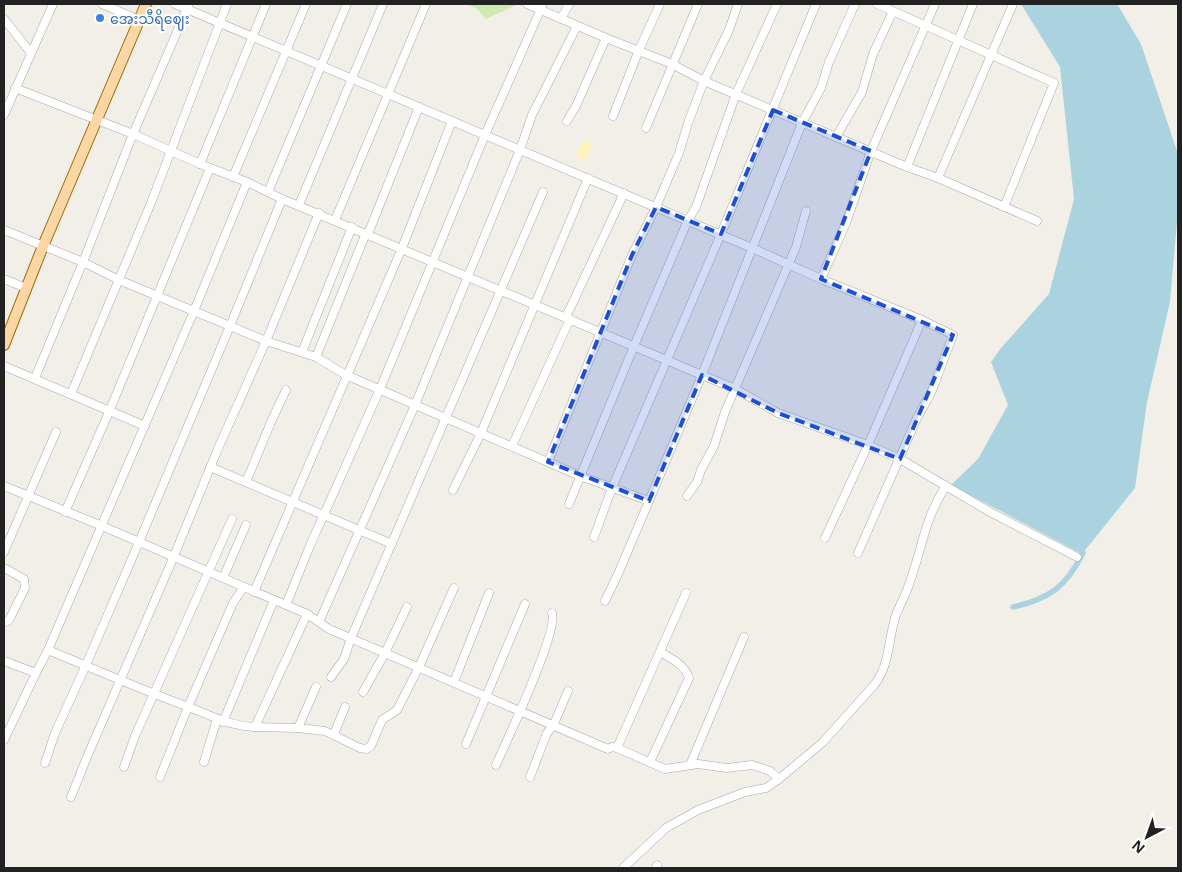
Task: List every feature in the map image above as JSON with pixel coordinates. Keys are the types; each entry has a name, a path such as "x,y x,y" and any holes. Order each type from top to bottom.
{"main road":[{"path":"4,345 8,324 26,288 146,4"}],"street":[{"path":"102,4 138,20"},
{"path":"175,4 188,6 351,79 721,234 953,335 930,393 917,418 858,553"},
{"path":"72,394 119,280 227,4"},
{"path":"200,164 266,4"},
{"path":"233,176 306,4"},
{"path":"268,192 347,4"},
{"path":"299,205 383,4"},
{"path":"335,220 426,4"},
{"path":"527,4 542,7 561,19 672,64 704,81 1037,221"},
{"path":"561,19 569,4"},
{"path":"613,116 639,50 660,4"},
{"path":"646,128 698,4"},
{"path":"548,462 632,255 656,207 679,153 704,81 729,30 738,4"},
{"path":"569,504 634,346 688,220 701,195 736,94 777,4"},
{"path":"594,537 612,488 721,234 816,4"},
{"path":"605,601 702,375 802,123 821,88 855,4"},
{"path":"877,4 1054,83 1004,208"},
{"path":"821,279 846,223 871,151 935,4"},
{"path":"907,166 973,4"},
{"path":"938,178 1013,4"},
{"path":"4,115 52,5"},
{"path":"35,378 84,262 133,134 188,6"},
{"path":"286,605 380,390 486,135 542,7"},
{"path":"836,137 862,92 873,54 893,11"},
{"path":"4,19 32,53"},
{"path":"319,622 415,405 520,150 532,115 577,26"},
{"path":"567,121 576,106 606,38"},
{"path":"15,88 133,134 200,164 247,182 282,199 634,346 735,389 778,412 868,445 900,459 990,512 1078,557"},
{"path":"316,357 419,107"},
{"path":"254,592 402,248 452,121"},
{"path":"65,512 109,412 210,168"},
{"path":"452,490 481,433 588,178"},
{"path":"4,740 48,650 102,526 247,182"},
{"path":"331,677 344,659 351,638 543,192"},
{"path":"512,446 624,194"},
{"path":"45,763 55,733 139,542 282,199"},
{"path":"687,496 697,482 701,470 714,446 724,412 796,247 806,211"},
{"path":"71,797 319,213"},
{"path":"302,352 352,227"},
{"path":"4,230 84,262 119,280 266,341 316,357 346,375 380,390 580,476 649,502"},
{"path":"4,279 26,288"},
{"path":"826,538 922,320"},
{"path":"4,366 145,426"},
{"path":"246,482 267,434 270,422 286,390"},
{"path":"4,552 56,432"},
{"path":"210,467 392,544"},
{"path":"4,486 174,556 307,614 329,629 608,749 612,747 617,748 665,768 690,765 727,768 752,765 770,771 779,779"},
{"path":"623,868 666,828 698,810 745,792 766,788 827,738 852,711 882,674 887,661 894,621 907,590 933,508 946,486"},
{"path":"124,767 135,736 232,519"},
{"path":"223,578 246,525"},
{"path":"4,568 24,579 26,584 9,620 4,623"},
{"path":"160,777 234,602 244,587"},
{"path":"48,650 153,695 240,727 298,728 325,731 366,749 371,746 382,720 397,710 419,667 454,588"},
{"path":"454,682 489,593"},
{"path":"617,748 686,593"},
{"path":"204,762 220,720 274,600"},
{"path":"466,744 525,604"},
{"path":"363,692 385,653 407,607"},
{"path":"496,765 544,650 554,619 552,613"},
{"path":"255,727 307,614"},
{"path":"690,765 744,637"},
{"path":"650,762 688,678 687,671 683,667 660,652"},
{"path":"4,661 36,673"},
{"path":"298,728 316,687"},
{"path":"530,777 547,733 553,726 568,690"},
{"path":"334,734 345,707"}],"highlighted area":[{"path":"773,110 871,151 821,279 953,335 900,459 778,413 702,375 649,501 548,462 632,255 656,207 721,234"}],"green space":[{"path":"466,4 516,5 486,19 476,8"}],"sand":[{"path":"584,140 593,144 585,160 576,155"}],"water":[{"path":"1021,4 1117,4 1141,44 1178,154 1178,210 1170,302 1147,402 1135,488 1082,554 951,485 978,459 1008,405 991,362 1049,294 1074,199 1060,67"}],"waterway":[{"path":"1013,607 1037,600 1055,590 1070,575 1083,553"}],"place":[{"name":"အေးသီရိဈေး","path":"100,18"}]}
